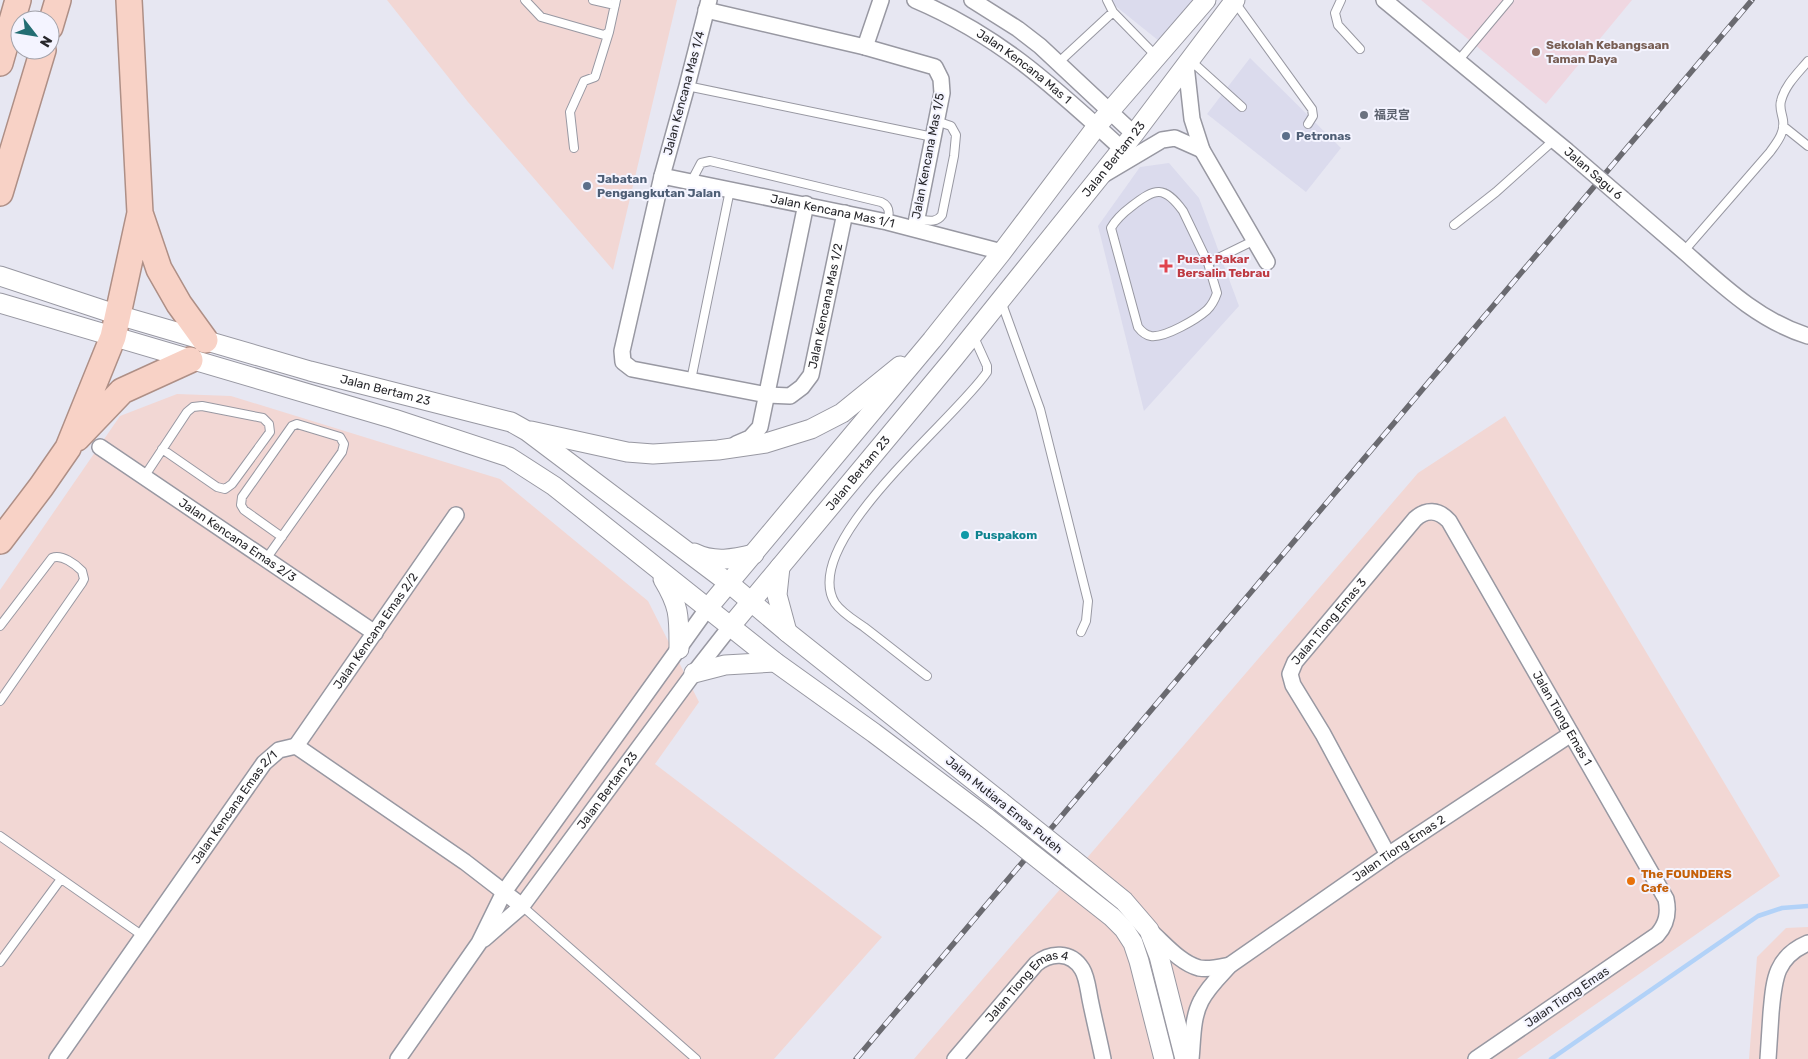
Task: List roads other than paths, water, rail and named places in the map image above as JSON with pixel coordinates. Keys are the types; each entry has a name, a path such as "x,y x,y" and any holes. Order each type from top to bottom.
{"highway":[{"path":"0,63 18,0"},
{"path":"68,448 115,326 140,213 129,0"},
{"path":"0,193 40,60"},
{"path":"140,213 159,269 179,304 205,340"},
{"path":"0,541 68,448 122,391 190,360"}],"street":[{"path":"865,47 881,0"},
{"name":"Jalan Kencana Mas 1","path":"915,0 951,16 1005,49 1046,80 1121,148"},
{"name":"Jalan Kencana Mas 1","path":"972,0 1018,29 1059,62 1134,134"},
{"name":"Jalan Bertam 23","path":"400,1059 479,943 504,892 707,609 730,584 932,340 1002,252 1097,126 1206,0"},
{"name":"Jalan Sagu 6","path":"1384,0 1566,150 1728,291 1776,323 1808,336"},
{"name":"Jalan Bertam 23","path":"479,943 522,906 730,627 954,358 972,333 1134,134 1234,1"},
{"name":"Jalan Kencana Mas 1/5","path":"708,5 865,47 935,68 941,79 942,92 915,224"},
{"name":"Jalan Kencana Mas 1/4","path":"623,362 622,351 662,176 708,5"},
{"path":"1188,63 1192,119 1202,150 1267,262"},
{"path":"1098,178 1162,140 1175,138 1202,150"},
{"name":"Jalan Kencana Mas 1/1","path":"662,176 887,222 915,224 1002,252"},
{"path":"718,450 742,442 756,433 760,427 806,204"},
{"name":"Jalan Kencana Mas 1/2","path":"623,362 632,369 767,395 790,396 802,388 811,374 845,213"},
{"name":"Jalan Bertam 23","path":"0,276 42,289 115,326 190,360 394,419 509,456 554,486 707,609"},
{"name":"Jalan Bertam 23","path":"0,303 32,313 205,340 310,371 511,422 527,431 730,584"},
{"path":"527,431 627,452 653,454 718,450 766,443 811,429 842,412 932,340"},
{"name":"Jalan Kencana Emas 2/3","path":"100,447 375,633"},
{"name":"Jalan Tiong Emas 1","path":"1432,511 1445,516 1449,521 1666,899 1668,907 1666,922 1657,935"},
{"name":"Jalan Tiong Emas 3","path":"1388,855 1323,734 1293,685 1290,674 1295,662 1415,519 1421,514 1432,511"},
{"name":"Jalan Kencana Emas 2/2","path":"296,746 456,515"},
{"path":"678,545 705,558 734,560 754,554"},
{"path":"780,567 777,595 787,632"},
{"path":"657,570 672,594 679,615 679,649"},
{"name":"Jalan Mutiara Emas Puteh","path":"730,584 787,632 1124,901 1149,930 1159,956 1185,1059"},
{"name":"Jalan Mutiara Emas Puteh","path":"707,609 774,662 874,733 987,818 1112,917 1124,929 1133,943 1164,1059"},
{"path":"694,673 725,665 774,662"},
{"name":"Jalan Tiong Emas 2","path":"1190,1059 1194,1021 1200,1002 1230,965 1388,855 1571,734"},
{"path":"296,746 465,862 522,906"},
{"name":"Jalan Kencana Emas 2/1","path":"57,1059 264,762 279,750 296,746"},
{"name":"Jalan Tiong Emas 2","path":"1149,930 1183,960 1199,968 1212,969 1230,965"},
{"name":"Jalan Tiong Emas","path":"1476,1059 1657,935"},
{"path":"1768,1059 1774,981 1778,968 1787,956 1797,948 1808,943"},
{"name":"Jalan Tiong Emas 4","path":"955,1059 1036,964 1043,958 1054,955 1072,958 1083,970 1103,1059"}],"lane":[{"path":"525,0 541,17 597,34 604,35 609,32"},
{"path":"574,148 570,112 584,81 595,77 616,3 593,0"},
{"path":"1107,0 1113,12 1157,57"},
{"path":"1341,0 1335,13 1338,24 1360,49"},
{"path":"1458,61 1509,0"},
{"path":"1234,1 1312,109 1313,116 1308,124"},
{"path":"1059,62 1113,12"},
{"path":"1684,251 1781,137 1784,126 1780,109 1781,98 1790,82 1808,61"},
{"path":"1188,63 1242,107"},
{"path":"687,86 933,137"},
{"path":"915,224 939,220 942,215 954,156 956,135 954,129 950,126 936,122"},
{"path":"1784,126 1808,146"},
{"path":"1454,225 1496,192 1554,140"},
{"path":"692,182 701,163 710,161 881,202 885,204 889,211 887,222"},
{"path":"691,380 730,190"},
{"path":"1153,191 1163,193 1178,204 1183,211 1208,263 1217,293 1208,308 1174,330 1163,335 1150,336 1142,332 1138,327 1110,231 1111,228 1126,211 1147,194 1153,191"},
{"path":"1208,263 1255,240"},
{"path":"1000,299 1040,409 1088,601 1086,622 1081,632"},
{"path":"927,676 843,612 832,598 830,577 838,549 861,512 985,375 987,366 972,333"},
{"path":"144,477 162,449 187,412 193,407 202,406 263,418 269,424 270,432 232,484 225,489 217,487 162,449"},
{"path":"266,559 342,452 344,444 340,437 297,424 292,426 242,497 240,505 244,510 282,536"},
{"path":"0,626 52,558 60,556 82,571 84,579 82,583 0,700"},
{"path":"0,836 143,936"},
{"path":"0,962 61,879"},
{"path":"522,906 696,1059"}],"waterway":[{"path":"1551,1059 1758,916 1782,908 1808,906"}],"railway":[{"path":"856,1059 1752,0"}],"place":[{"name":"Sekolah Kebangsaan Taman Daya","path":"1536,52"},
{"name":"福灵宫","path":"1364,115"},
{"name":"Petronas","path":"1286,136"},
{"name":"Jabatan Pengangkutan Jalan","path":"587,186"},
{"name":"Pusat Pakar Bersalin Tebrau","path":"1166,266"},
{"name":"Puspakom","path":"965,535"},
{"name":"The FOUNDERS Cafe","path":"1631,881"}]}
